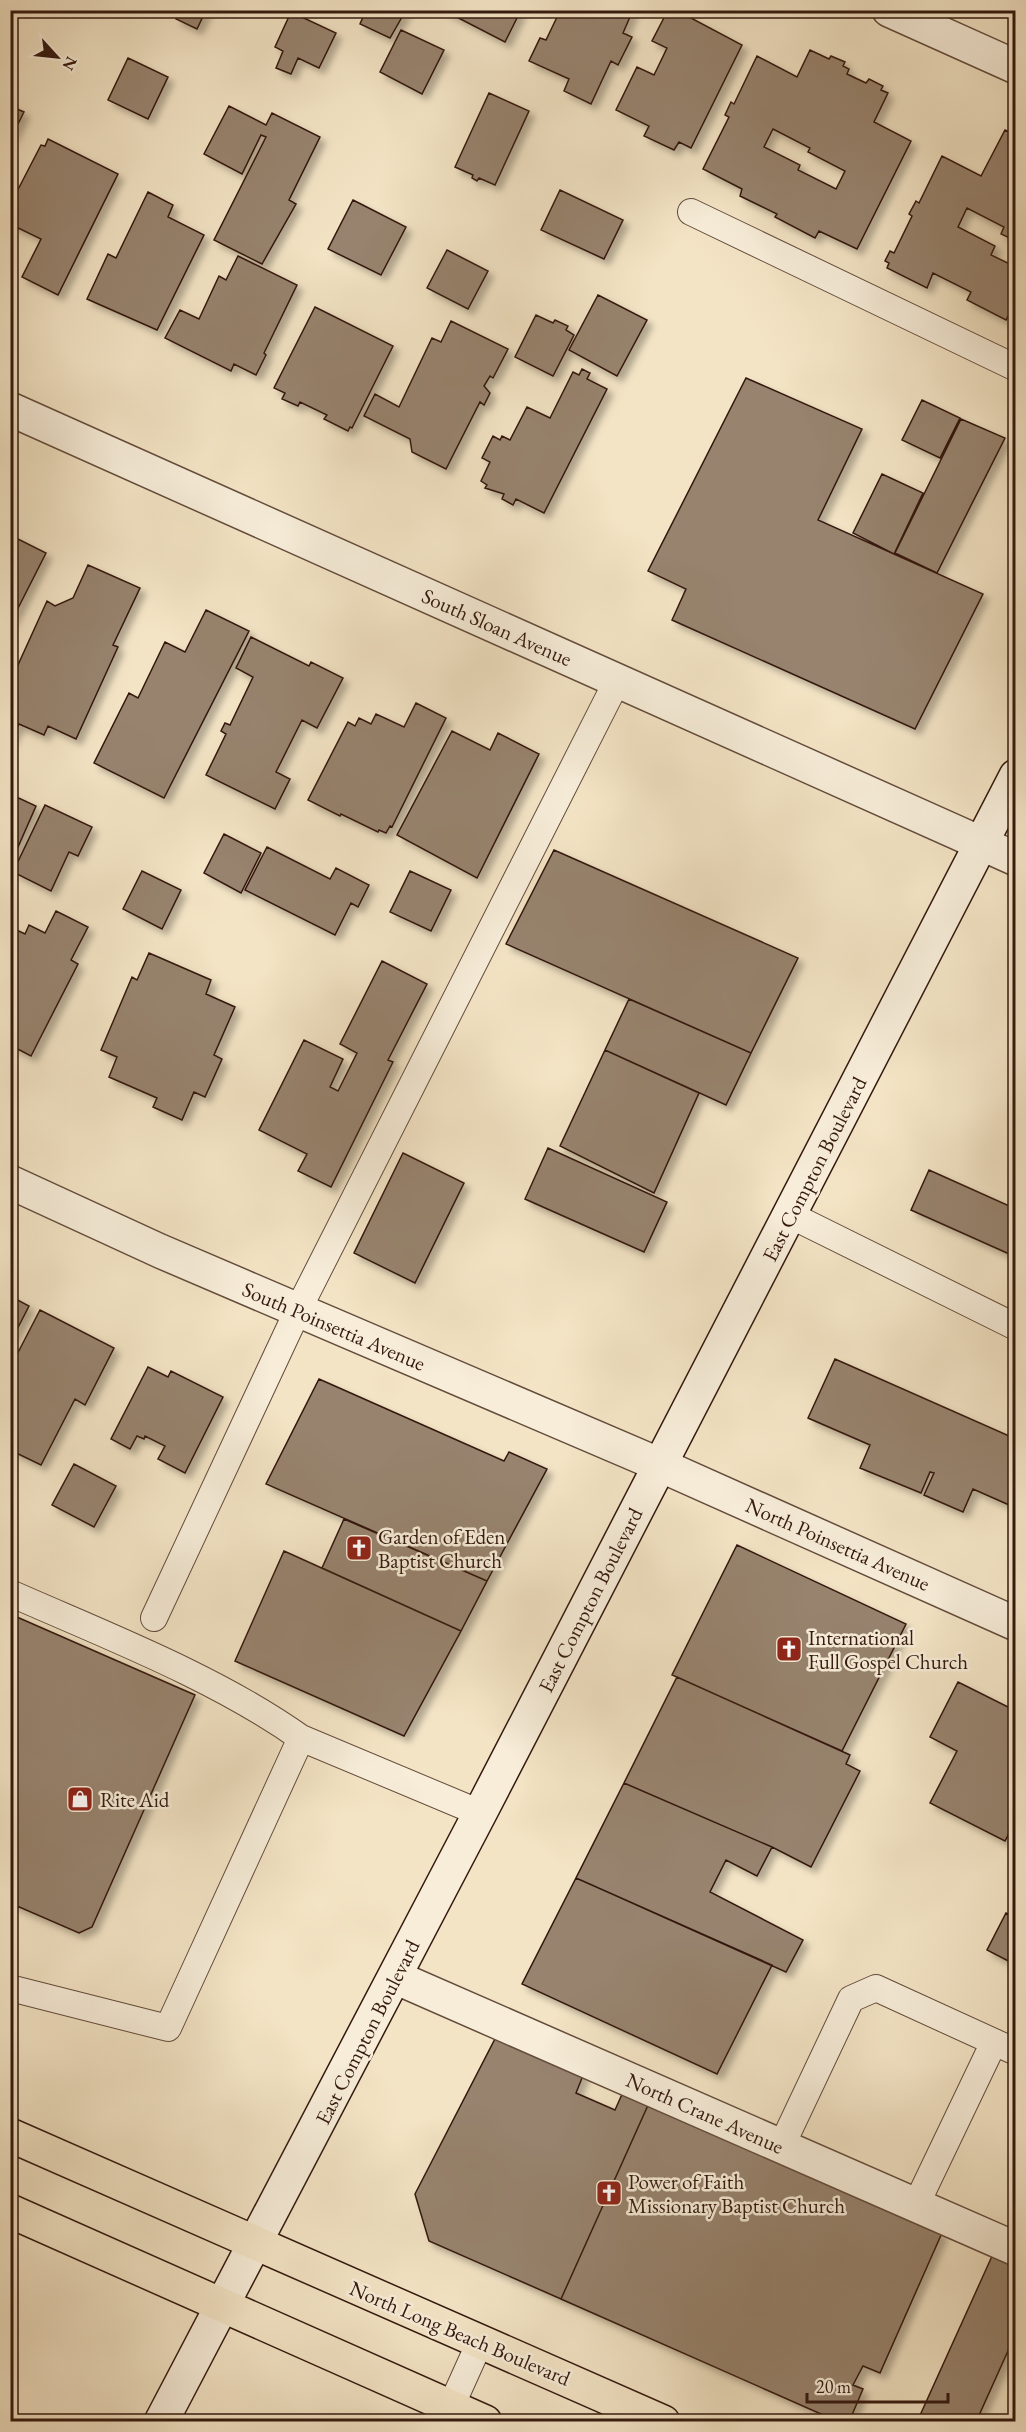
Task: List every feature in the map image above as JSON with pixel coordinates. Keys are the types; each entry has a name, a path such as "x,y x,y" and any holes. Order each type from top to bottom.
{"main road":[{"name":"North Long Beach Boulevard","path":"10,2135 663,2421"},
{"path":"10,2211 220,2306 448,2414 484,2421"}],"street":[{"path":"899,13 1016,67"},
{"name":"South Sloan Avenue","path":"10,410 1016,859"},
{"name":"East Compton Boulevard","path":"161,2421 395,1977 1016,777"},
{"name":"South Poinsettia Avenue","path":"10,1182 160,1251 660,1465"},
{"name":"North Poinsettia Avenue","path":"660,1465 1016,1624"},
{"name":"North Crane Avenue","path":"395,1977 1016,2249"}],"lane":[{"path":"691,212 1016,368"},
{"path":"154,1618 298,1310 617,681"},
{"path":"790,1215 1016,1327"},
{"path":"10,1593 119,1641 264,1712 301,1738 480,1813"},
{"path":"10,1988 168,2028 301,1738"},
{"path":"782,2147 851,1999 876,1988 1005,2047 916,2205"},
{"path":"448,2414 480,2342"}],"building":[{"path":"180,10 206,10 197,29 176,19"},
{"path":"366,10 406,10 390,38 360,24"},
{"path":"443,10 521,10 505,42"},
{"path":"553,10 633,10 623,33 632,37 618,65 611,61 591,104 564,91 569,79 529,61 540,38 546,40 558,15"},
{"path":"668,10 676,10 742,45 691,148 679,142 674,150 644,136 649,126 616,110 637,67 654,75 667,48 652,41"},
{"path":"291,12 336,33 319,68 298,58 291,74 276,68 283,51 275,47"},
{"path":"401,30 444,50 422,94 380,72"},
{"path":"810,50 829,59 831,56 845,62 843,66 849,69 847,74 866,83 869,79 883,86 881,90 888,93 874,122 911,141 857,249 819,231 815,238 775,217 777,214 740,196 742,189 703,169 729,117 725,115 731,102 734,104 757,56 797,77","holes":["773,129 810,148 808,152 845,171 836,189 798,170 800,165 764,147"]},
{"path":"128,58 168,77 148,119 108,100"},
{"path":"489,93 529,111 495,185 479,178 477,181 472,178 473,175 455,167"},
{"path":"10,106 24,112 10,140"},
{"path":"229,106 266,125 272,113 320,137 289,200 296,204 262,264 214,240 266,137 261,135 242,174 204,154"},
{"path":"1005,130 1016,135 1016,241 1001,234 1004,227 967,208 958,227 995,246 991,255 1016,267 1016,310 1012,308 1006,320 967,300 971,292 933,273 927,288 887,268 889,263 885,261 890,251 894,253 912,216 909,214 916,201 919,203 942,156 981,176"},
{"path":"48,139 118,174 58,295 22,277 41,239 10,224 10,205 41,145 45,146"},
{"path":"560,190 623,220 604,259 541,230"},
{"path":"148,192 173,205 168,217 204,235 157,330 87,299 108,254 116,258"},
{"path":"353,200 406,227 381,275 328,249"},
{"path":"447,250 488,271 468,309 427,288"},
{"path":"238,256 297,285 264,353 266,355 256,375 234,364 231,371 165,338 180,310 199,319 219,276 226,280"},
{"path":"598,295 647,320 617,376 569,350"},
{"path":"315,307 393,346 352,428 350,427 348,431 324,419 327,415 300,402 298,406 282,399 285,393 274,388"},
{"path":"536,315 553,323 555,320 568,326 566,330 574,335 553,376 515,357"},
{"path":"451,321 508,349 493,378 490,376 484,386 490,393 484,405 480,402 446,469 412,452 410,439 364,416 375,394 399,407 432,338 441,342"},
{"path":"582,369 590,373 587,379 607,389 544,513 516,499 513,505 502,499 504,494 485,488 487,485 481,481 490,462 482,458 493,436 500,440 502,436 510,440 527,407 550,418 573,372 579,375"},
{"path":"746,378 862,429 818,520 983,594 915,729 672,620 686,589 648,571"},
{"path":"922,400 960,418 940,458 902,440"},
{"path":"961,419 1005,438 937,573 895,553"},
{"path":"882,474 923,493 894,554 853,533"},
{"path":"10,535 46,553 10,624"},
{"path":"88,565 140,588 113,645 118,647 76,739 48,726 44,735 19,724 10,741 10,665 17,667 47,601 55,606 73,598"},
{"path":"206,610 249,631 164,798 94,763 129,693 138,698 165,642 185,652"},
{"path":"251,637 309,666 311,662 343,678 317,728 302,720 276,772 290,779 275,809 206,775 226,734 221,731 225,723 230,725 253,677 236,668"},
{"path":"416,703 446,718 392,827 390,826 386,833 379,830 378,832 341,814 340,816 308,800 348,722 355,726 359,718 371,724 376,714 404,727"},
{"path":"452,731 490,750 498,733 539,754 477,878 397,835"},
{"path":"10,794 36,806 11,863 10,862"},
{"path":"45,805 92,827 78,856 69,852 51,891 13,872"},
{"path":"224,834 261,853 241,893 204,873"},
{"path":"267,847 330,879 336,868 369,885 358,907 351,903 335,935 245,890"},
{"path":"554,850 798,958 751,1053 506,944"},
{"path":"142,871 181,890 162,929 123,909"},
{"path":"410,871 451,890 431,931 390,912"},
{"path":"56,911 88,927 71,960 78,964 31,1056 10,1045 10,927 25,934 29,925 45,933"},
{"path":"149,953 211,980 206,994 235,1007 214,1055 222,1059 205,1097 194,1092 182,1120 153,1107 157,1098 109,1077 117,1057 101,1050 132,977 137,980"},
{"path":"382,961 427,984 388,1060 393,1062 331,1187 298,1171 307,1154 259,1130 304,1040 343,1059 330,1087 338,1091 357,1053 340,1044"},
{"path":"629,999 751,1053 726,1105 605,1050"},
{"path":"605,1050 699,1093 654,1193 560,1146"},
{"path":"548,1148 667,1202 644,1252 525,1199"},
{"path":"403,1153 464,1183 415,1283 354,1253"},
{"path":"929,1170 1016,1209 1016,1257 911,1210"},
{"path":"10,1296 29,1306 10,1343"},
{"path":"40,1310 114,1348 85,1405 75,1399 41,1465 10,1450 10,1368"},
{"path":"835,1359 1016,1439 1016,1508 973,1489 963,1512 924,1495 934,1473 930,1472 921,1493 860,1468 870,1445 808,1418"},
{"path":"148,1367 168,1377 171,1371 223,1397 185,1473 158,1459 165,1446 145,1436 144,1439 137,1436 130,1449 111,1439"},
{"path":"319,1379 504,1461 509,1452 547,1469 487,1581 266,1484"},
{"path":"74,1464 116,1486 94,1527 52,1505"},
{"path":"344,1519 487,1581 461,1631 322,1568"},
{"name":"International Full Gospel Church","path":"737,1545 906,1624 842,1751 672,1675"},
{"path":"284,1551 461,1631 404,1736 235,1661"},
{"name":"Rite Aid","path":"10,1614 195,1695 92,1927 79,1933 10,1903"},
{"path":"677,1677 850,1755 846,1764 860,1771 811,1867 772,1847 624,1783"},
{"path":"958,1682 1016,1711 1016,1820 1005,1841 930,1803 957,1751 930,1737"},
{"path":"624,1783 772,1847 757,1876 726,1860 710,1892 803,1940 786,1972 576,1878"},
{"path":"576,1878 772,1965 717,2074 522,1984"},
{"path":"1006,1913 1016,1918 1016,1965 987,1950"},
{"path":"497,2035 584,2073 576,2093 615,2110 623,2092 649,2103 561,2299 429,2241 415,2194"},
{"path":"649,2103 942,2233 880,2373 863,2366 853,2385 863,2389 849,2422 839,2422 561,2299"},
{"path":"993,2254 1016,2264 1016,2333 976,2422 917,2422"}],"place":[{"name":"Garden of Eden Baptist Church","path":"359,1548"},
{"name":"International Full Gospel Church","path":"789,1649"},
{"name":"Rite Aid","path":"80,1799"},
{"name":"Power of Faith Missionary Baptist Church","path":"609,2193"}]}
